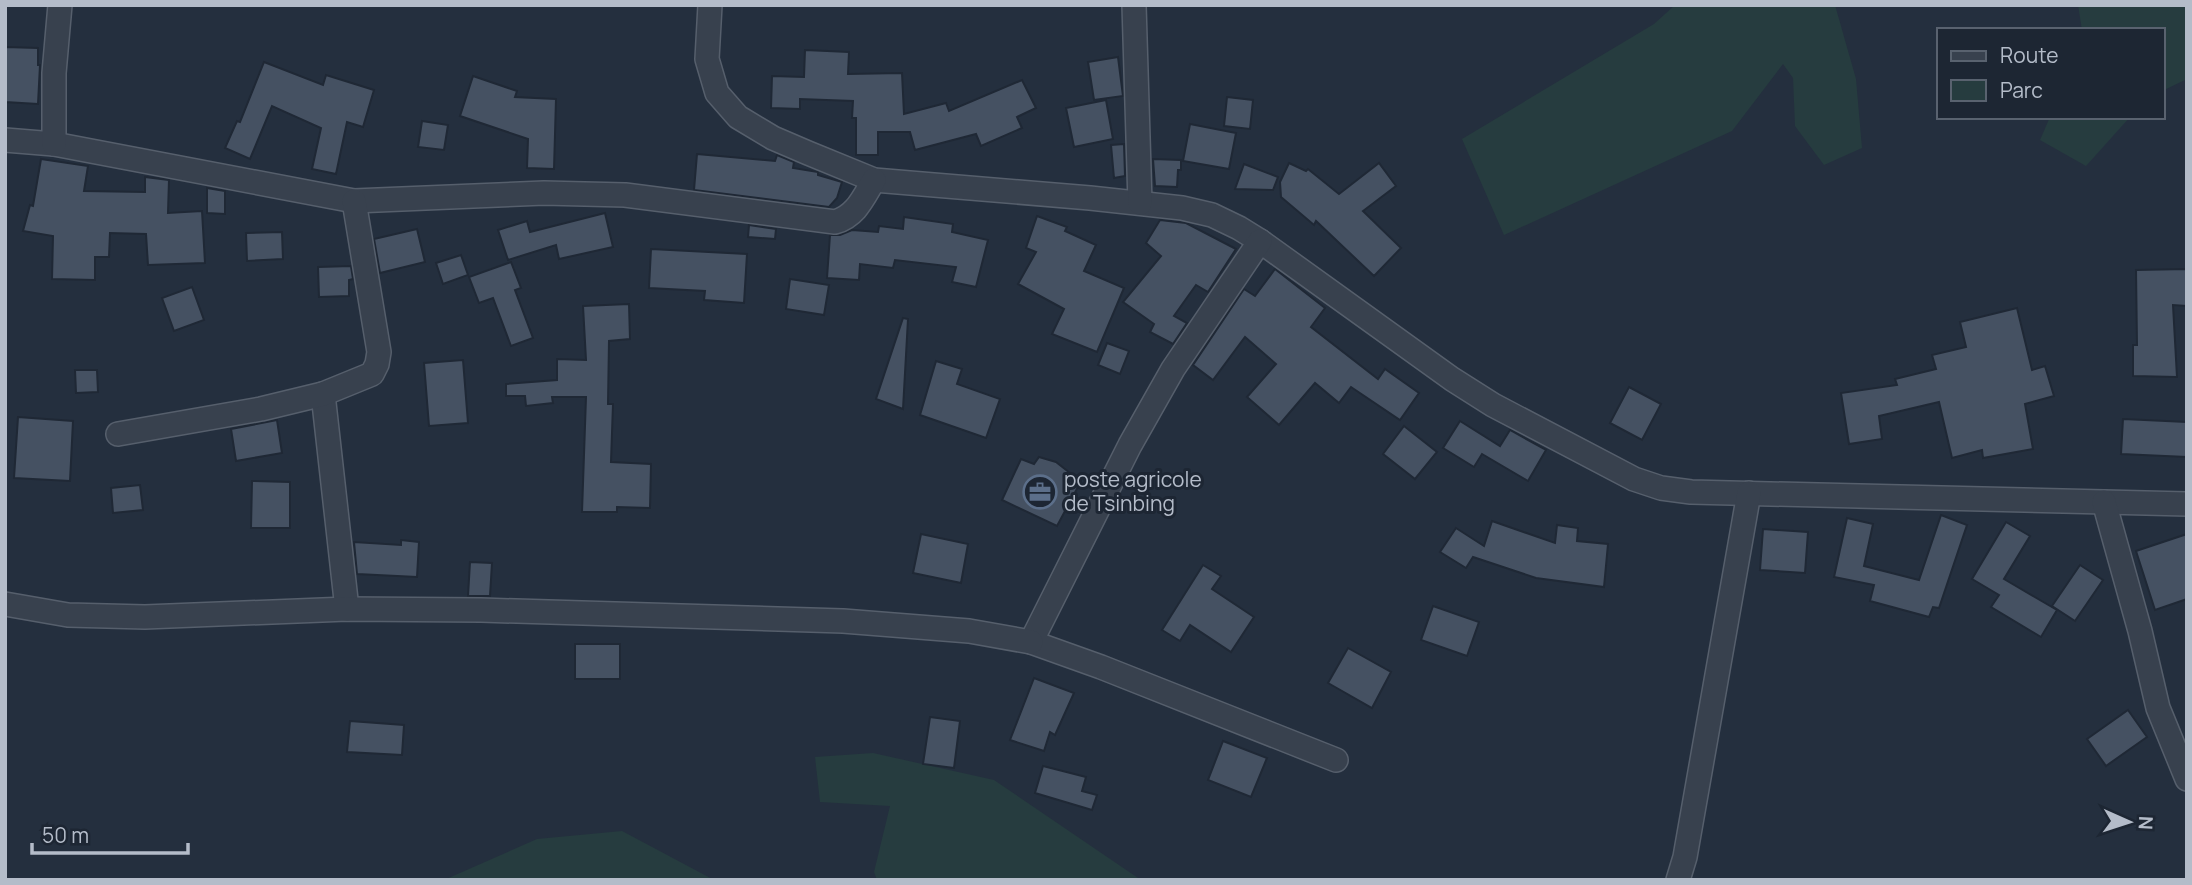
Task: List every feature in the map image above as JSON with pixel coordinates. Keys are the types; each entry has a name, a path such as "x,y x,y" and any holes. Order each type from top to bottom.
{"street":[{"path":"54,144 54,73 60,5"},
{"path":"710,5 707,59 717,93 738,117 774,138 873,180 1140,203 1212,215 1261,241 1472,392 1634,479 1661,488 1691,492 2187,504"},
{"path":"1134,5 1140,203"},
{"path":"5,140 54,144 354,201 544,193 625,195 835,222 848,218 858,207 873,180"},
{"path":"118,435 261,409 323,394 372,374 379,352 354,201"},
{"path":"1031,642 1124,456 1173,369 1261,241"},
{"path":"323,394 347,609"},
{"path":"1678,880 1685,857 1749,493"},
{"path":"2104,502 2140,631 2158,708 2187,779"},
{"path":"5,604 68,615 145,617 347,609 481,610 844,621 970,631 1031,642 1336,760"}],"green space":[{"path":"1675,5 1835,5 1856,79 1862,148 1824,165 1795,126 1793,78 1783,64 1732,131 1504,235 1462,139 1654,24"},
{"path":"2078,5 2187,5 2187,79 2164,90 2164,28 2082,28"},
{"path":"2049,119 2128,119 2086,166 2040,140"},
{"path":"873,753 994,780 1141,880 877,880 874,872 890,806 820,802 815,757"},
{"path":"622,831 714,880 444,880 537,839"}],"building":[{"path":"5,47 38,48 38,104 5,102"},
{"path":"805,50 849,52 848,74 902,73 904,114 946,103 949,111 1022,80 1036,108 1017,117 1022,128 981,146 976,134 915,150 910,132 878,132 878,155 856,155 853,101 800,99 800,109 771,108 772,76 804,77"},
{"path":"1118,57 1123,96 1094,100 1088,62"},
{"path":"264,62 323,85 326,75 374,90 363,127 347,122 336,174 312,169 321,128 272,106 250,159 225,148 237,121 240,122"},
{"path":"473,76 517,91 515,97 556,99 554,169 527,168 528,139 460,116"},
{"path":"1227,97 1253,100 1250,129 1224,126"},
{"path":"1106,100 1113,139 1074,147 1066,108"},
{"path":"422,121 448,125 444,150 418,147"},
{"path":"1190,124 1236,133 1229,169 1183,161"},
{"path":"1124,144 1125,176 1114,178 1111,145"},
{"path":"697,154 775,161 777,155 794,162 793,168 818,172 818,175 842,182 837,198 829,207 694,190"},
{"path":"41,159 88,166 84,191 145,192 145,177 169,180 168,213 202,211 205,263 148,265 146,234 110,233 109,257 95,257 95,280 52,279 53,236 23,231 30,205 33,206"},
{"path":"1153,159 1181,160 1177,187 1155,186"},
{"path":"1289,163 1306,171 1308,169 1339,194 1379,163 1396,186 1363,211 1401,248 1374,276 1316,221 1314,225 1281,197 1280,182"},
{"path":"1244,164 1278,177 1273,190 1235,189"},
{"path":"207,188 225,191 225,214 207,213"},
{"path":"605,213 613,247 559,259 556,245 508,260 498,230 527,221 530,232"},
{"path":"1037,216 1067,227 1065,231 1096,245 1084,271 1124,288 1097,352 1052,334 1064,309 1018,284 1036,252 1026,248"},
{"path":"904,217 953,224 952,232 988,240 976,287 952,282 956,267 895,260 893,268 860,264 859,280 827,278 830,235 840,235 852,230 878,232 879,226 903,229"},
{"path":"1160,220 1186,223 1236,249 1208,292 1196,285 1174,316 1187,323 1173,344 1150,332 1154,324 1123,302 1161,256 1146,243"},
{"path":"749,225 776,229 775,239 748,237"},
{"path":"417,229 425,262 380,273 374,239"},
{"path":"282,232 283,259 247,261 246,233"},
{"path":"651,249 747,254 744,303 704,300 705,291 649,288"},
{"path":"461,255 468,275 443,284 436,263"},
{"path":"511,262 521,288 515,290 533,338 511,346 493,298 479,303 469,277"},
{"path":"351,266 353,279 349,280 349,296 319,297 318,267"},
{"path":"1275,269 1325,308 1311,327 1378,379 1385,369 1419,393 1400,420 1351,387 1339,403 1315,383 1279,425 1247,397 1276,364 1245,337 1213,380 1193,365 1244,289 1255,296"},
{"path":"2187,269 2187,306 2173,305 2177,377 2133,376 2133,345 2137,345 2136,270"},
{"path":"790,279 829,285 824,315 786,309"},
{"path":"192,287 204,320 174,331 162,298"},
{"path":"629,304 630,339 609,341 608,404 613,404 611,462 651,464 650,508 617,507 617,512 582,512 586,397 552,397 553,403 526,406 525,396 506,396 506,384 557,380 557,359 586,360 583,306"},
{"path":"2017,308 2032,370 2045,366 2054,396 2025,404 2033,449 1983,458 1982,450 1952,458 1939,402 1879,416 1882,439 1849,444 1841,393 1897,385 1895,379 1936,369 1932,355 1966,347 1960,322"},
{"path":"903,318 908,319 903,409 876,399"},
{"path":"1107,343 1129,351 1120,374 1098,365"},
{"path":"463,360 468,423 429,426 424,363"},
{"path":"936,361 962,369 957,384 1000,399 986,438 920,415"},
{"path":"75,370 97,370 98,392 76,393"},
{"path":"1629,387 1661,404 1642,440 1610,423"},
{"path":"18,417 73,421 70,481 14,478"},
{"path":"2123,419 2187,422 2187,457 2121,454"},
{"path":"277,420 282,453 236,461 231,429"},
{"path":"1460,421 1500,446 1510,430 1546,450 1528,481 1482,454 1474,467 1443,448"},
{"path":"1404,426 1437,452 1415,479 1383,454"},
{"name":"poste agricole de Tsinbing","path":"1039,457 1056,462 1070,473 1067,480 1079,485 1057,526 1002,500 1021,459 1034,464"},
{"path":"252,481 290,482 290,528 251,528"},
{"path":"140,485 143,510 113,513 111,488"},
{"path":"1941,515 1967,525 1939,608 1933,607 1929,617 1870,601 1874,585 1834,577 1847,518 1873,524 1864,566 1919,580"},
{"path":"1492,521 1555,543 1557,525 1578,528 1577,541 1608,544 1604,587 1536,578 1473,557 1466,568 1440,552 1456,528 1484,546"},
{"path":"2006,522 2030,536 2004,579 2057,610 2041,637 1991,607 1999,595 1972,579"},
{"path":"1763,529 1808,532 1805,573 1760,570"},
{"path":"921,534 968,544 961,583 913,573"},
{"path":"2187,534 2187,599 2155,610 2136,551"},
{"path":"401,540 419,542 417,577 357,574 354,542 401,545"},
{"path":"470,562 492,563 490,596 468,596"},
{"path":"1203,565 1221,576 1212,589 1254,617 1231,652 1190,625 1180,641 1162,630"},
{"path":"2080,565 2103,580 2075,621 2052,606"},
{"path":"1433,606 1479,622 1467,656 1421,640"},
{"path":"575,644 620,644 620,679 575,679"},
{"path":"1348,648 1391,672 1372,708 1328,683"},
{"path":"1034,678 1074,693 1055,735 1050,732 1044,751 1010,740"},
{"path":"2128,710 2147,737 2106,766 2087,739"},
{"path":"930,717 960,721 954,768 923,764"},
{"path":"350,721 404,725 402,755 347,752"},
{"path":"1223,741 1267,758 1251,797 1208,780"},
{"path":"1043,766 1086,777 1082,791 1097,795 1092,810 1035,793"}],"place":[{"name":"poste agricole de Tsinbing","path":"1040,492"}]}
